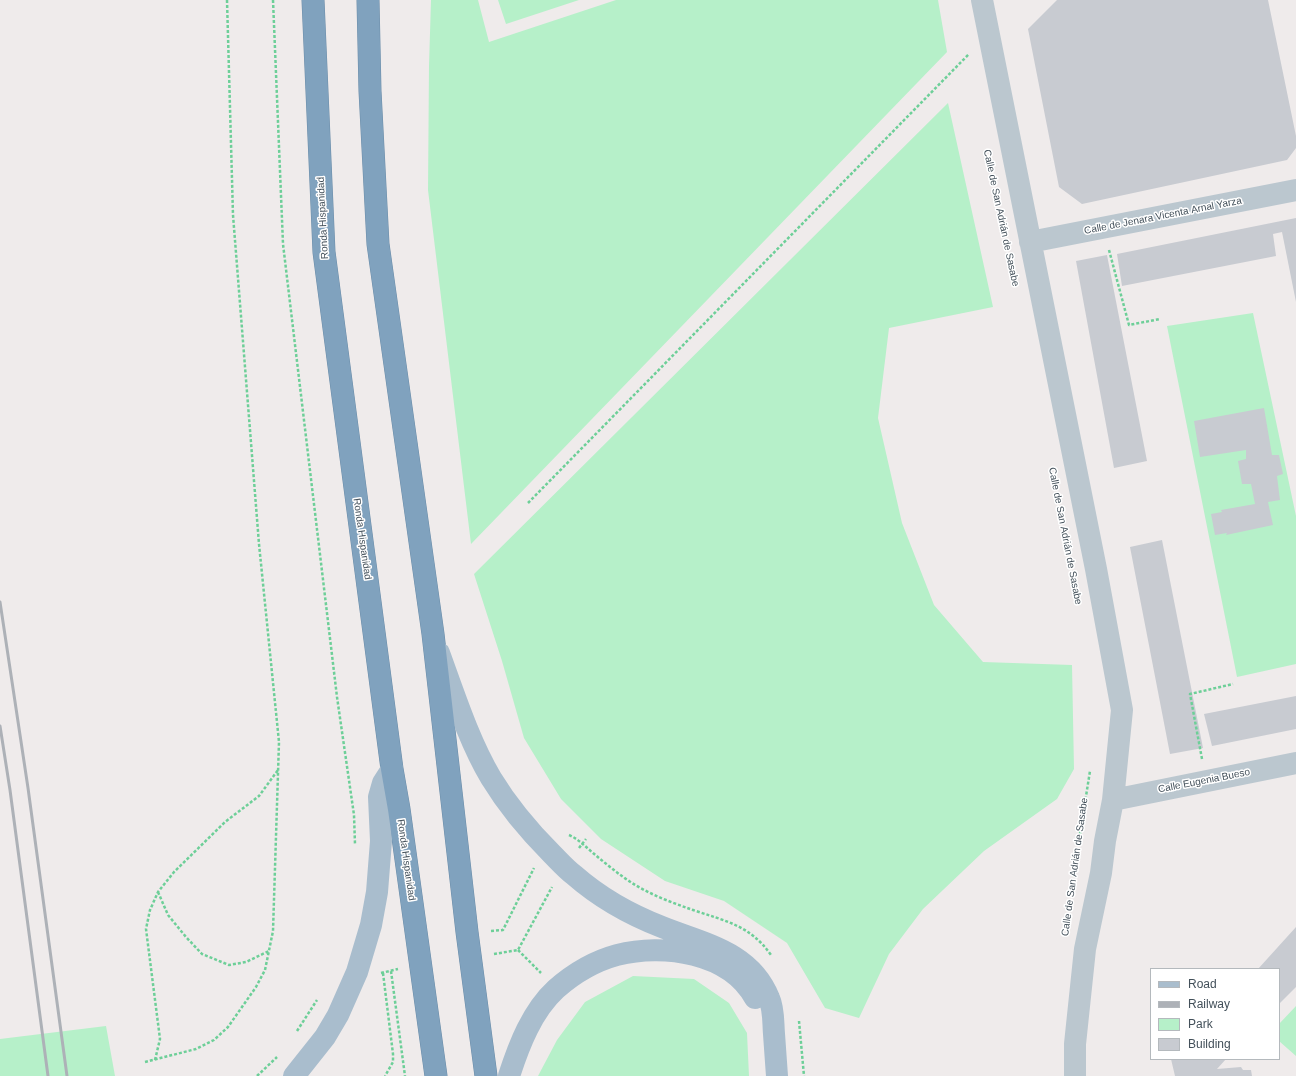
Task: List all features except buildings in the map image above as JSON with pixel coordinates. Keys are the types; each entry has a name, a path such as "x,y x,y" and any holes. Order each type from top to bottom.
{"highway":[{"name":"Ronda Hispanidad","path":"313,0 324,252 392,769 399,809 436,1076"},
{"path":"368,0 370,91 378,244 433,634 467,932 486,1076"}],"main road":[{"path":"433,634 453,690 478,752 491,778 527,827 573,874 596,893 662,928 692,937 728,952 744,963 756,975 770,999 773,1012 777,1076"},
{"path":"294,1076 324,1037 338,1015 357,972 371,925 377,892 381,841 379,797 382,783 392,769"},
{"path":"509,1076 524,1035 545,1000 556,989 574,975 594,964 616,955 639,951 666,950 694,955 715,962 730,971 753,995 774,1033"}],"street":[{"path":"982,0 1094,561 1122,710 1113,800 1105,841 1101,873 1086,949 1075,1044 1075,1076"},
{"name":"Calle de Jenara Vicenta Arnal Yarza","path":"1030,242 1296,190"},
{"name":"Calle Eugenia Bueso","path":"1113,800 1296,763"}],"path":[{"path":"146,1062 196,1049 214,1040 228,1027 256,987 265,970 273,931 279,742 260,544 233,215 227,0"},
{"path":"273,0 283,244 337,697 354,815 355,850"},
{"path":"528,503 989,36"},
{"path":"966,49 969,64"},
{"path":"1107,244 1129,325 1160,319"},
{"path":"1206,781 1190,694 1232,684"},
{"name":"Calle de San Adrián de Sasabe","path":"1079,840 1091,766"},
{"path":"154,1060 160,1039 146,929 150,910 158,892 174,872 225,822 259,796 278,769"},
{"name":"Calle de San Adrián de Sasabe","path":"1074,878 1078,847"},
{"path":"158,892 168,915 202,954 229,965 246,962 270,951"},
{"path":"364,950 380,954 394,1054 385,1076"},
{"path":"518,950 556,989"},
{"path":"391,971 405,1076"},
{"path":"296,1033 321,994"},
{"path":"257,1076 277,1056"}],"green space":[{"path":"431,0 478,0 489,42 616,0 938,0 947,52 471,544 428,190"},
{"path":"498,0 579,0 506,24"},
{"path":"948,103 993,307 889,328 878,418 902,523 934,605 983,662 1072,665 1074,769 1057,799 984,851 923,909 889,954 859,1018 825,1008 787,943 724,901 665,881 601,839 561,799 524,738 502,661 474,574"},
{"path":"1253,313 1296,516 1296,664 1237,677 1167,326"},
{"path":"633,976 694,979 729,1003 747,1033 749,1076 538,1076 557,1040 585,1002"},
{"path":"1296,1006 1296,1056 1280,1042 1280,1023"},
{"path":"106,1026 115,1076 0,1076 0,1039"}],"railway":[{"path":"0,602 28,788 67,1076"},
{"path":"0,726 10,790 48,1076"}]}
